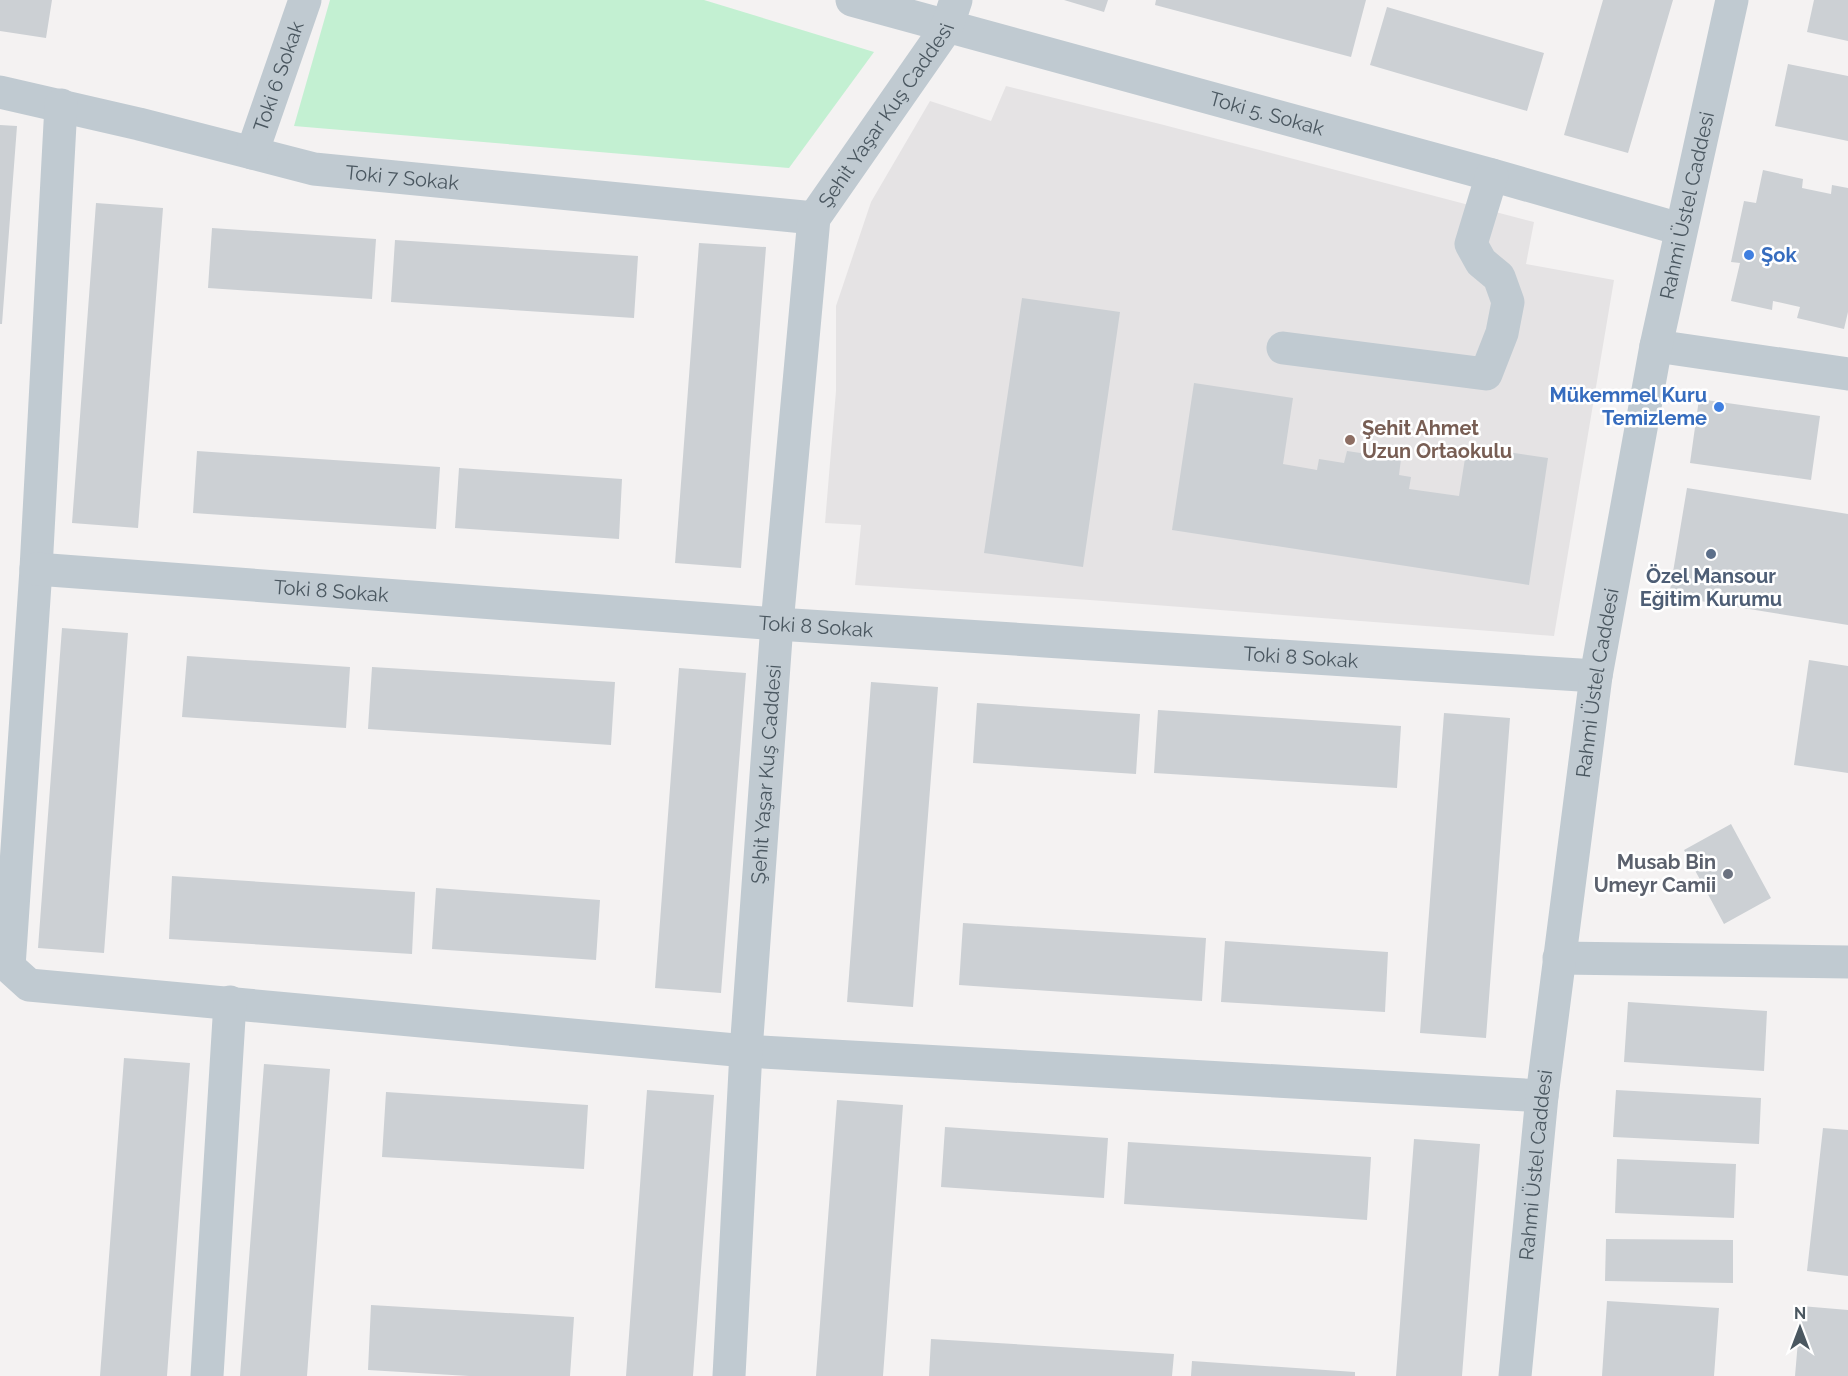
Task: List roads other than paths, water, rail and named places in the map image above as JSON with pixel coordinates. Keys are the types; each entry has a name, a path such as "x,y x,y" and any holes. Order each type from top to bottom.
{"street":[{"name":"Toki 6 Sokak","path":"252,153 305,0"},
{"name":"Toki 5. Sokak","path":"852,0 952,14 1680,229"},
{"name":"Rahmi Üstel Caddesi","path":"1515,1376 1542,1096 1596,676 1656,346 1732,0"},
{"name":"Şehit Yaşar Kuş Caddesi","path":"729,1376 746,1051 777,624 814,218 952,14"},
{"name":"Toki 7 Sokak","path":"0,92 61,105 314,169 814,218"},
{"path":"61,105 36,569 9,967 29,985 746,1051 1542,1096"},
{"path":"1283,348 1486,374 1502,333 1508,302 1499,278 1481,262 1471,244 1492,175"},
{"path":"1656,346 1848,374"},
{"name":"Toki 8 Sokak","path":"36,569 777,624 1596,676"},
{"path":"1559,958 1848,962"},
{"path":"207,1376 230,1002"}],"place":[{"name":"Şok","path":"1749,255"},
{"name":"Mükemmel Kuru Temizleme","path":"1719,407"},
{"name":"Şehit Ahmet Uzun Ortaokulu","path":"1350,440"},
{"name":"Özel Mansour Eğitim Kurumu","path":"1711,554"},
{"name":"Musab Bin Umeyr Camii","path":"1728,874"}]}
